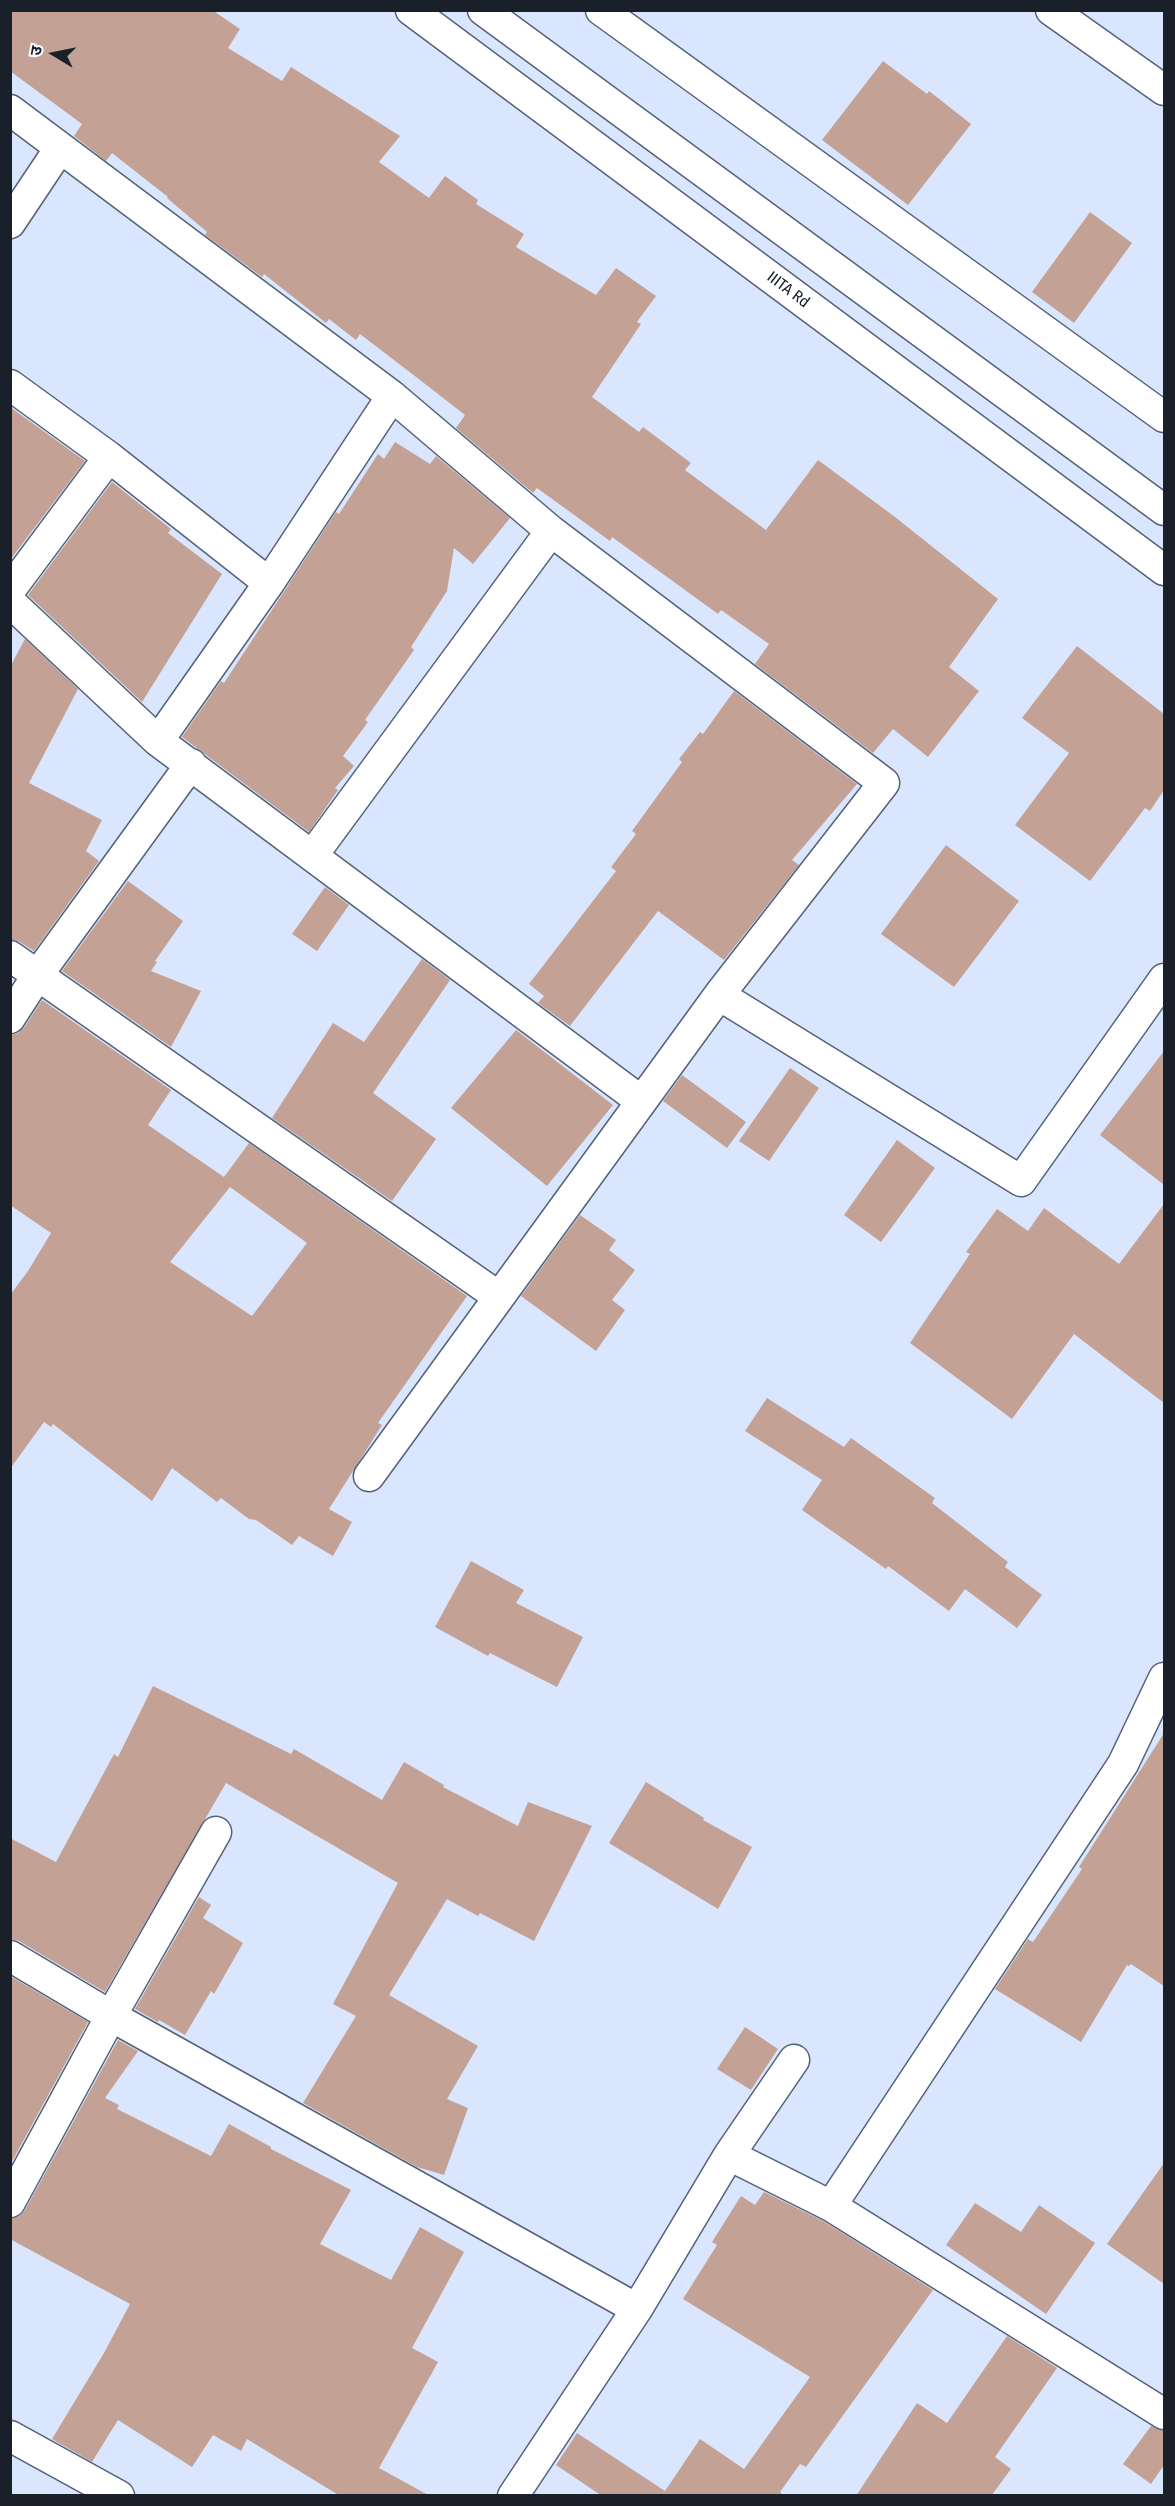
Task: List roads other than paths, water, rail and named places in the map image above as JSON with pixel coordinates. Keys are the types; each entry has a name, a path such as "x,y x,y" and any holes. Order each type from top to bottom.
{"street":[{"name":"IIITA Rd","path":"411,10 1164,570"},
{"path":"602,10 1164,417"},
{"path":"1051,10 1164,90"},
{"path":"471,55 493,14 1164,510"},
{"path":"10,110 392,396 551,531 884,783 719,995 369,1476"},
{"path":"10,223 60,148"},
{"path":"10,385 109,457 269,583"},
{"path":"158,741 269,583 392,396"},
{"path":"10,590 109,457"},
{"path":"312,856 551,531"},
{"path":"10,602 158,741 641,1101"},
{"path":"10,1018 36,976 191,764"},
{"path":"10,956 500,1297"},
{"path":"719,995 1021,1181 1164,979"},
{"path":"831,2206 1123,1764 1164,1678"},
{"path":"10,2202 111,2016 216,1832"},
{"path":"10,1956 111,2016 637,2309"},
{"path":"513,2496 637,2309 729,2155 794,2060"},
{"path":"729,2155 831,2206 1164,2414"},
{"path":"10,2436 119,2496"}]}
